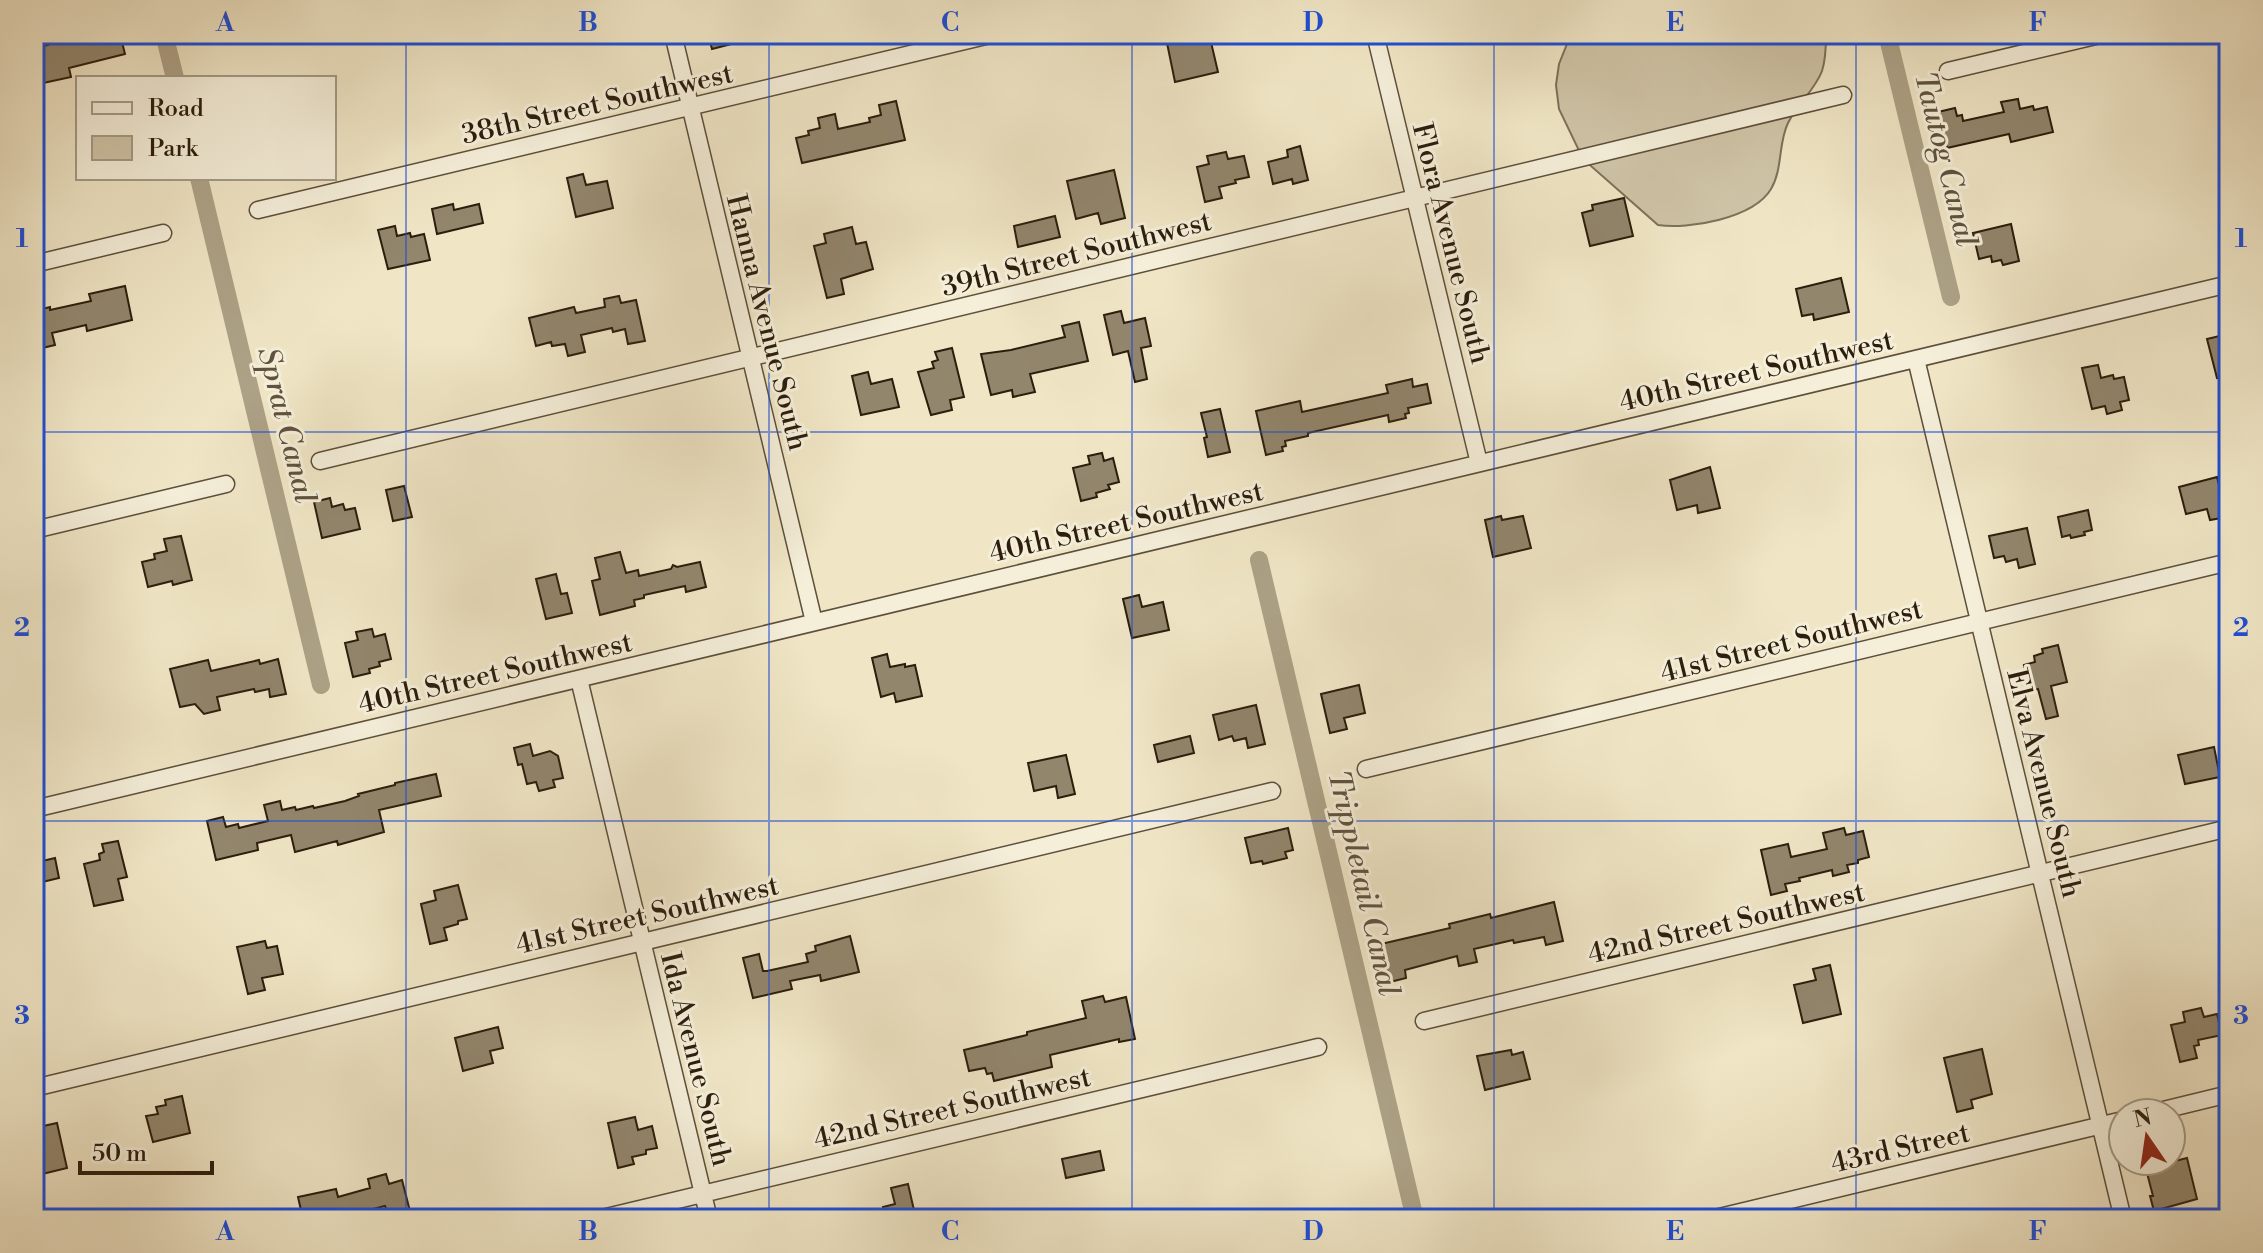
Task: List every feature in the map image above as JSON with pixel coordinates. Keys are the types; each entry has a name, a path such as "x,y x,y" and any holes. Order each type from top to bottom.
{"street":[{"name":"Hanna Avenue South","path":"673,34 814,622"},
{"name":"38th Street Southwest","path":"258,210 994,34"},
{"name":"Flora Avenue South","path":"1375,34 1479,463"},
{"path":"1948,71 2104,34"},
{"name":"39th Street Southwest","path":"320,461 1843,95"},
{"path":"34,264 163,233"},
{"name":"40th Street Southwest","path":"34,809 2229,284"},
{"name":"Elva Avenue South","path":"1916,359 2123,1219"},
{"path":"34,530 226,484"},
{"name":"41st Street Southwest","path":"1366,769 2229,562"},
{"name":"Ida Avenue South","path":"579,679 709,1219"},
{"name":"41st Street Southwest","path":"34,1088 1272,791"},
{"name":"42nd Street Southwest","path":"1424,1021 2229,828"},
{"name":"42nd Street Southwest","path":"598,1219 1318,1047"},
{"path":"2187,1104 2229,1094"},
{"name":"43rd Street","path":"1711,1219 2107,1124"}],"green space":[{"path":"1571,34 1826,34 1826,52 1819,78 1788,123 1771,189 1750,208 1736,214 1719,220 1671,226 1658,225 1583,159 1559,109 1556,85 1559,64"}],"building":[{"path":"45,34 62,34 64,44 105,34 120,34 125,54 69,68 71,77 34,85 34,48 48,45"},
{"path":"708,34 751,34 751,39 712,49"},
{"path":"1198,35 1199,41 1210,38 1218,72 1175,82 1167,43"},
{"path":"2018,99 2020,109 2047,107 2053,132 2011,142 2009,134 1947,148 1938,112 1955,108 1957,116 1962,115 1963,121 2004,112 2001,102"},
{"path":"896,101 905,140 802,163 796,138 820,128 818,118 835,114 838,129 870,122 869,118 881,115 879,105"},
{"path":"1300,146 1308,180 1293,184 1292,179 1273,184 1268,162 1288,157 1287,150"},
{"path":"1226,152 1228,159 1244,156 1249,177 1219,187 1222,198 1205,202 1197,167 1209,164 1207,156"},
{"path":"1114,170 1125,218 1101,224 1098,213 1076,219 1067,181"},
{"path":"583,174 586,185 607,181 613,208 576,217 567,178"},
{"path":"1624,198 1633,236 1590,246 1582,213 1593,210 1592,205"},
{"path":"453,204 454,210 479,204 483,223 437,234 432,209"},
{"path":"1055,216 1060,237 1018,247 1014,226"},
{"path":"2011,224 2019,261 2003,265 2001,260 1992,262 1991,256 1979,259 1973,233"},
{"path":"395,226 397,236 424,234 430,260 388,269 378,230"},
{"path":"852,227 856,244 866,242 873,269 841,279 844,294 827,298 814,246 826,243 824,234"},
{"path":"1841,278 1849,312 1814,320 1813,314 1802,316 1796,289"},
{"path":"125,286 132,320 87,331 86,325 52,333 55,345 34,350 34,311 91,301 89,294"},
{"path":"619,296 621,303 636,300 645,341 628,344 625,329 613,332 612,328 581,335 585,352 568,356 565,344 552,346 551,342 536,346 529,318 574,307 576,313 605,307 604,299"},
{"path":"1121,311 1124,323 1145,318 1151,346 1141,348 1147,379 1135,382 1128,351 1113,355 1104,315"},
{"path":"1079,322 1088,361 1030,374 1035,392 1013,397 1012,390 991,395 981,354 1065,337 1062,326"},
{"path":"2224,335 2229,356 2229,376 2217,378 2207,339"},
{"path":"952,348 964,397 950,400 952,410 931,415 918,372 934,368 932,362 938,360 935,352"},
{"path":"2098,365 2101,378 2113,375 2114,379 2124,377 2129,400 2120,402 2122,410 2107,414 2105,406 2092,409 2082,368"},
{"path":"868,372 871,384 892,379 899,407 861,415 852,376"},
{"path":"1412,379 1413,387 1427,384 1431,403 1408,408 1406,418 1389,422 1388,415 1308,433 1308,436 1285,441 1283,451 1266,455 1256,411 1300,401 1302,412 1388,393 1386,385"},
{"path":"1220,409 1230,452 1208,457 1201,413"},
{"path":"1102,453 1104,461 1113,458 1119,482 1108,485 1110,489 1096,493 1097,497 1081,501 1073,468 1090,464 1088,456"},
{"path":"1710,467 1720,508 1698,513 1697,505 1677,510 1670,480"},
{"path":"2217,477 2227,517 2210,520 2207,509 2186,514 2179,487"},
{"path":"404,486 412,517 393,521 386,490"},
{"path":"330,498 332,507 343,504 345,510 355,508 360,529 322,538 314,502"},
{"path":"2088,510 2092,530 2084,532 2085,535 2062,537 2058,517"},
{"path":"1501,516 1502,520 1523,516 1531,548 1493,557 1485,520"},
{"path":"2027,528 2035,564 2019,568 2017,559 2006,562 2004,556 1994,558 1989,536"},
{"path":"181,536 192,580 148,587 142,562 155,559 154,554 167,551 164,539"},
{"path":"620,552 626,573 638,570 639,576 671,569 673,565 677,567 700,562 706,587 686,592 685,586 644,595 644,598 634,600 635,606 600,615 592,581 600,579 595,558"},
{"path":"556,574 561,594 567,593 572,613 546,619 536,579"},
{"path":"1139,595 1142,607 1163,602 1169,630 1132,638 1123,599"},
{"path":"372,629 374,637 385,634 391,659 379,662 380,666 369,669 370,673 353,677 345,643 358,640 356,632"},
{"path":"2058,645 2067,682 2051,686 2058,716 2046,719 2038,689 2030,691 2024,665 2035,662 2034,656 2043,653 2042,649"},
{"path":"887,654 890,667 915,665 922,696 896,702 894,693 881,697 872,658"},
{"path":"278,659 286,694 270,697 269,689 255,692 254,689 217,697 220,710 204,714 195,704 180,707 170,669 208,660 211,671"},
{"path":"1359,685 1365,713 1344,718 1347,729 1330,733 1321,694"},
{"path":"1256,705 1265,744 1248,748 1246,738 1234,741 1232,736 1219,740 1213,715"},
{"path":"1190,736 1194,753 1158,762 1154,745"},
{"path":"530,744 533,756 550,751 558,756 563,778 553,780 555,787 539,791 536,782 527,784 514,748"},
{"path":"2214,747 2220,777 2185,784 2178,755"},
{"path":"1066,755 1075,794 1058,798 1056,786 1034,791 1028,763"},
{"path":"436,774 441,796 379,810 384,832 338,845 337,841 295,852 291,835 257,843 258,850 216,860 207,821 223,817 226,827 238,824 239,828 268,821 264,805 280,801 282,810 314,808"},
{"path":"1288,828 1293,850 1285,852 1287,858 1263,864 1262,861 1251,863 1245,838"},
{"path":"1844,828 1846,835 1863,831 1869,857 1847,865 1849,872 1833,876 1832,870 1799,878 1800,881 1785,884 1787,891 1771,895 1761,850 1788,844 1791,857 1827,849 1823,833"},
{"path":"118,841 127,877 118,879 123,900 94,906 84,864 100,860 99,854 104,852 102,844"},
{"path":"55,858 59,878 34,884 34,863"},
{"path":"458,885 467,919 444,928 447,940 430,944 421,904 436,900 434,891"},
{"path":"1554,902 1563,941 1546,945 1544,937 1474,949 1477,962 1459,966 1457,956 1405,970 1406,978 1390,982 1381,944 1450,928 1449,924 1490,914 1491,918"},
{"path":"850,936 859,972 821,981 820,975 790,981 792,989 753,998 743,958 759,954 763,971 767,971 808,962 806,954 816,951 815,946"},
{"path":"265,941 267,948 277,946 283,974 262,978 265,990 248,994 237,947"},
{"path":"1830,965 1841,1014 1803,1023 1794,985 1816,980 1813,969"},
{"path":"1103,996 1105,1002 1126,997 1135,1039 1119,1042 1119,1039 1050,1055 1052,1067 994,1081 992,1073 987,1074 985,1068 969,1071 964,1050 1086,1018 1082,1001"},
{"path":"2201,1008 2204,1017 2217,1014 2222,1035 2198,1040 2199,1045 2194,1046 2197,1058 2180,1062 2171,1025 2185,1022 2183,1012"},
{"path":"498,1027 503,1048 490,1051 493,1063 463,1071 455,1038"},
{"path":"1982,1049 1992,1094 1971,1100 1973,1108 1957,1112 1944,1058"},
{"path":"1511,1050 1512,1055 1523,1052 1530,1079 1485,1090 1477,1056"},
{"path":"182,1096 190,1133 153,1142 146,1116 158,1114 156,1107 166,1105 165,1100"},
{"path":"635,1117 638,1130 652,1126 657,1148 632,1157 634,1164 618,1168 608,1123"},
{"path":"57,1123 67,1168 34,1176 34,1128"},
{"path":"1100,1151 1104,1170 1066,1178 1062,1159"},
{"path":"2187,1158 2197,1199 2154,1211 2150,1196 2153,1196 2148,1177 2187,1177"},
{"path":"386,1174 389,1184 402,1180 412,1219 394,1219 391,1210 387,1211 385,1206 343,1219 303,1219 298,1197 336,1189 338,1197 370,1188 368,1179"},
{"path":"908,1184 916,1219 886,1219 883,1207 895,1204 891,1188"}],"waterway":[{"name":"Sprat Canal","path":"164,34 174,76"},
{"name":"Tautog Canal","path":"1887,34 1951,297"},
{"name":"Sprat Canal","path":"199,180 321,685"},
{"name":"Trippletail Canal","path":"1259,560 1415,1219"}]}
